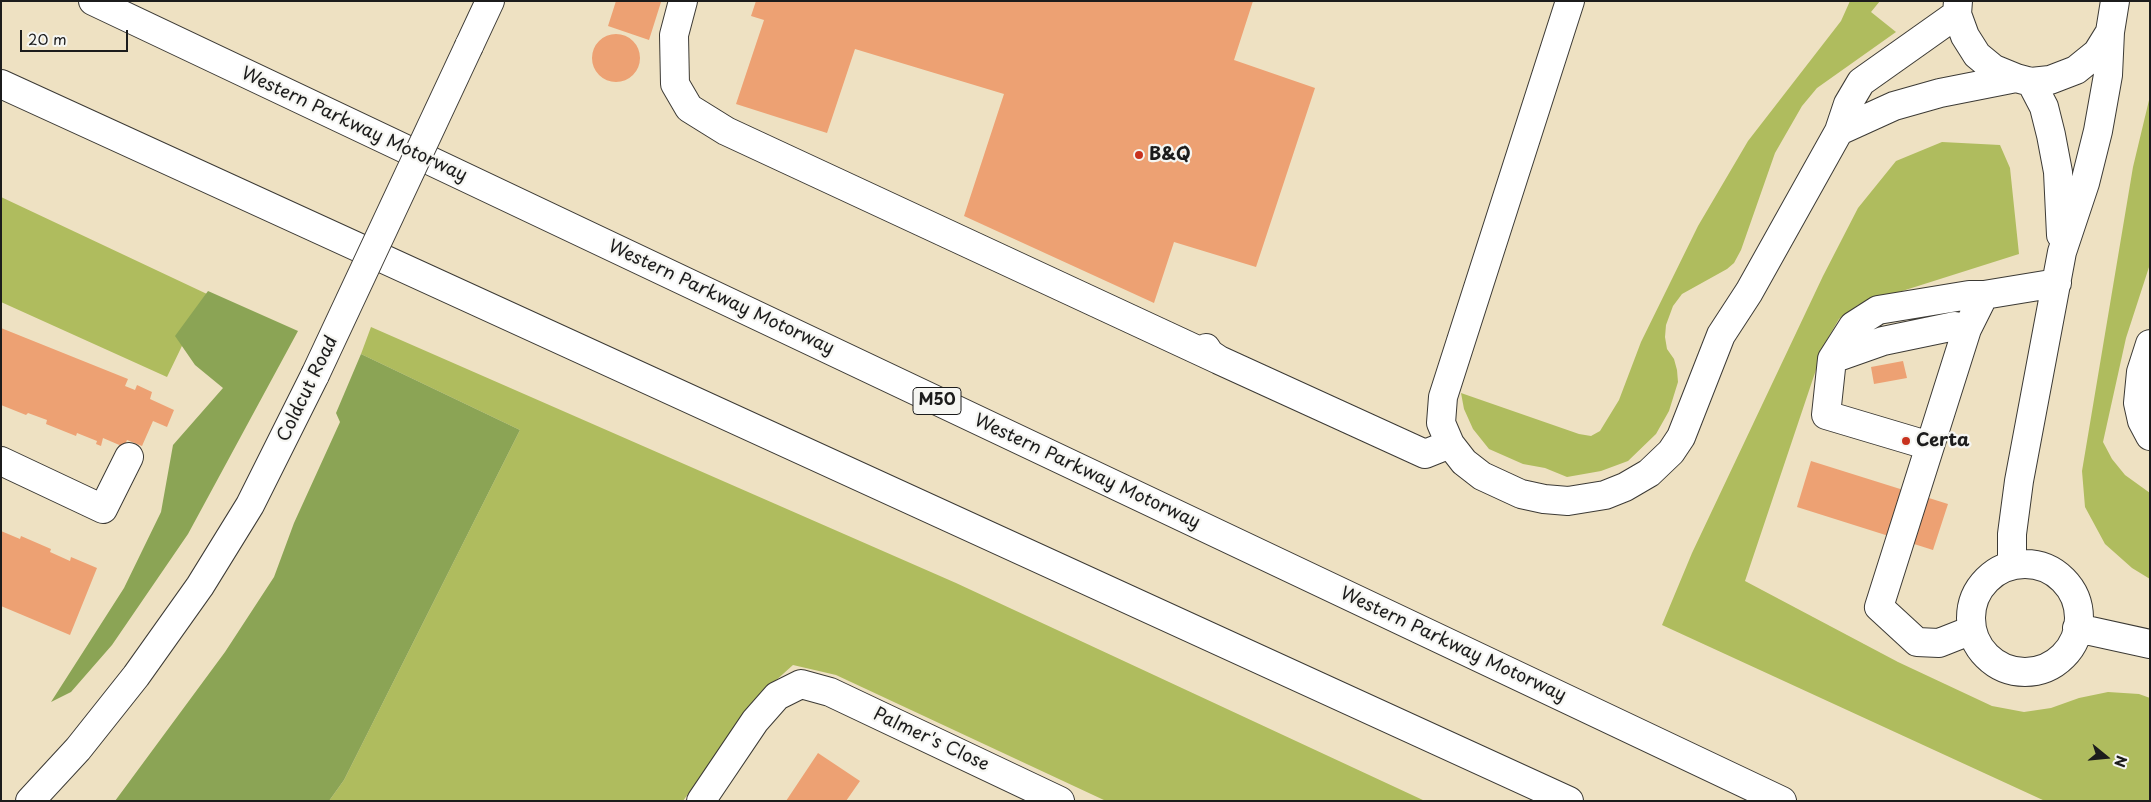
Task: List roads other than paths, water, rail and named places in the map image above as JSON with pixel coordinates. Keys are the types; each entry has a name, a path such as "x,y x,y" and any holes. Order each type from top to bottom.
{"main road":[{"name":"Western Parkway Motorway","path":"93,1 1782,801"},
{"name":"Coldcut Road","path":"30,801 78,749 136,676 200,586 250,505 315,375 490,1"},
{"path":"683,1 674,35 675,84 689,108 726,131 1211,350 1425,454 1450,444"},
{"path":"1570,1 1442,397 1441,423 1450,444 1464,462 1482,476 1521,494 1544,499 1568,501 1605,495 1625,488 1649,473 1671,452 1681,437 1720,335 1749,292 1839,131 1848,104 1861,82 1958,8 1964,36 1977,55 1994,69 2024,80 2044,107 2058,172 2062,252"},
{"path":"1839,131 1894,106 1940,93 2024,80 2050,80 2076,70 2097,53 2116,10"},
{"path":"2012,565 2012,534 2019,480 2062,252 2085,183 2098,132 2108,75 2116,10"},
{"path":"1,84 1569,801"},
{"path":"1930,446 1826,415 1832,359 1853,326 1878,310 2057,283"},
{"path":"1972,630 1939,643 1917,642 1878,607 1966,329 1984,295"},
{"path":"1832,359 1883,341 1955,326 1966,329"},
{"path":"2150,344 2140,372 2138,403 2142,421 2150,436"},
{"path":"1,461 103,509 129,457"},
{"path":"2029,564 2045,568 2060,576 2070,589 2077,604 2079,621 2075,638 2066,653 2053,664 2037,671 2020,672 2003,668 1989,659 1978,646 1972,630 1971,613 1974,597 1984,582 1997,571 2012,565 2029,564"},
{"path":"2077,628 2150,644"},
{"name":"Palmer's Close","path":"701,801 755,721 777,696 801,684 830,692 1060,801"},
{"name":"Coldcut Road","path":"48,801 78,749"}],"place":[{"name":"B&Q","path":"1139,155"},
{"name":"Certa","path":"1906,441"}]}
